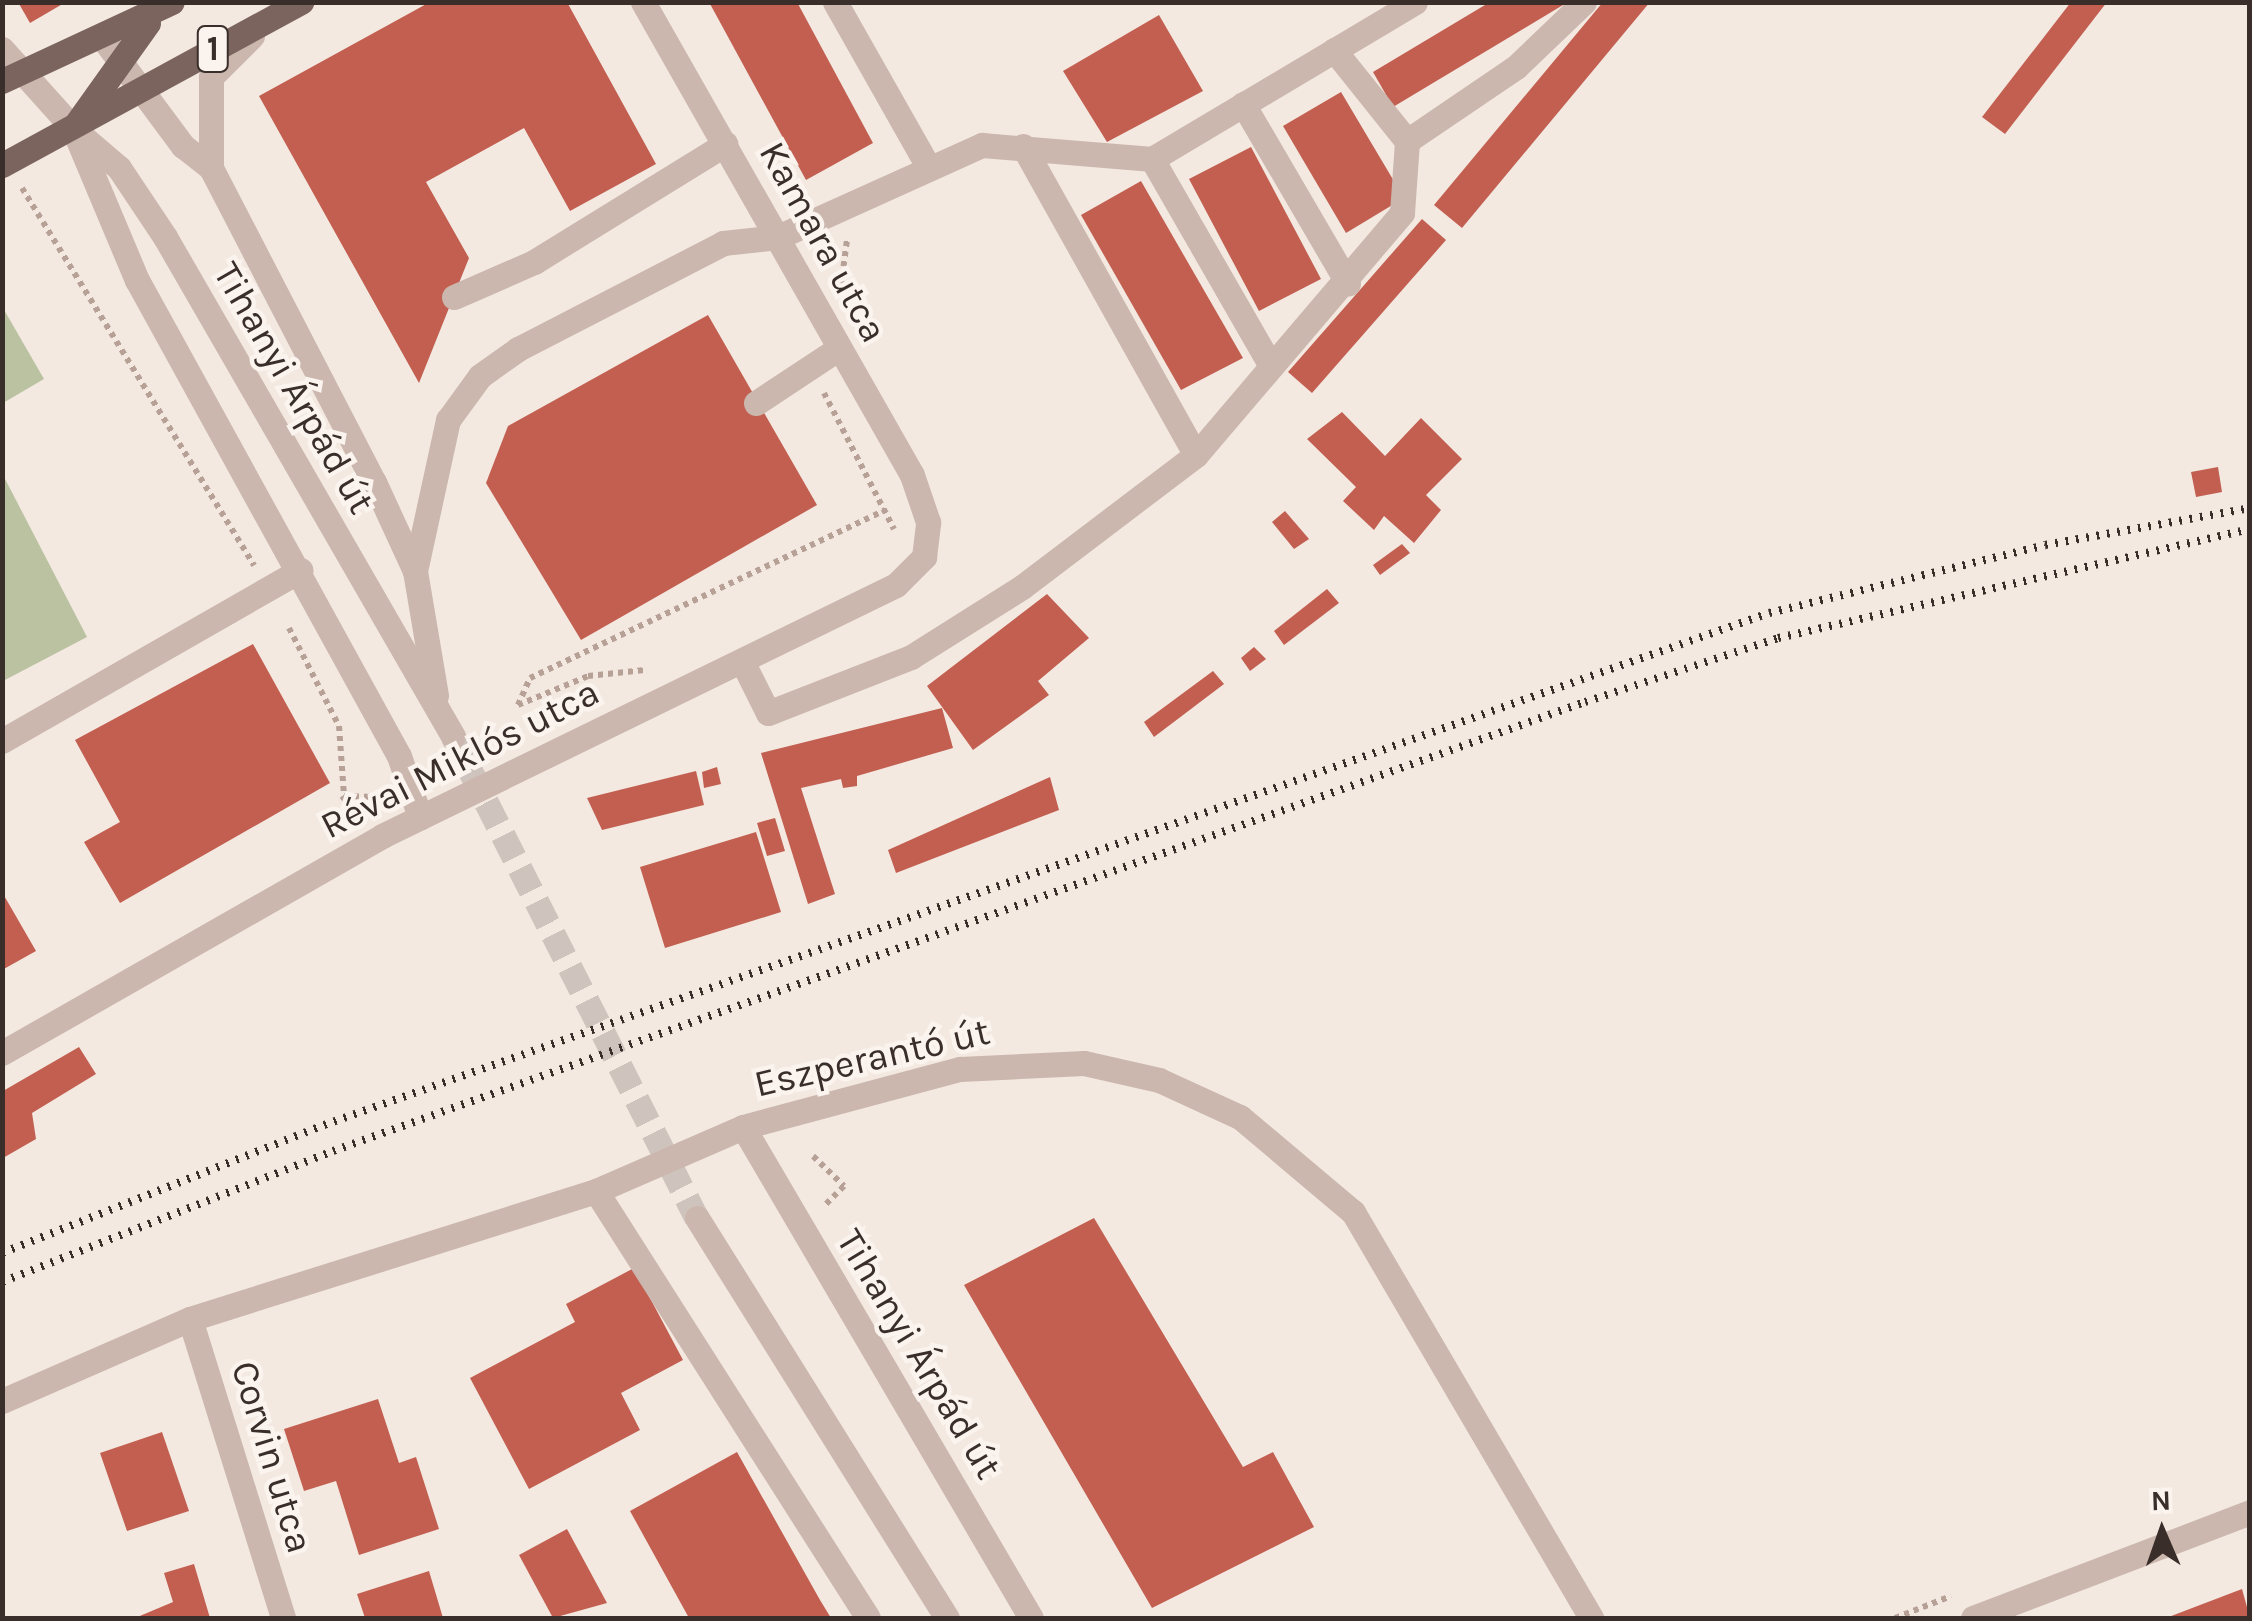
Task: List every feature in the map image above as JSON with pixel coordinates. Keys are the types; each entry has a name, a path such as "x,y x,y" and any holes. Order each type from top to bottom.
{"main road":[{"path":"12,76 110,46 170,4"},
{"name":"1","path":"2,166 144,84 291,8"},
{"path":"73,128 110,46"}],"street":[{"name":"Kamara utca","path":"644,2 839,348 928,522"},
{"path":"834,2 926,163"},
{"path":"415,571 435,456 480,376 723,243 778,237 926,163 982,145 1152,159 1415,2"},
{"path":"1407,141 1516,67 1584,2"},
{"name":"Tihanyi Árpád út","path":"211,168 211,77 291,8"},
{"name":"Tihanyi Árpád út","path":"110,46 144,84 183,146 211,168 415,571 436,695 452,736"},
{"name":"Tihanyi Árpád út","path":"2,49 12,76 73,128 144,204 367,593 436,695"},
{"path":"742,661 768,713 911,657 1022,587 1196,454 1348,284 1402,213 1407,141 1334,50"},
{"path":"1243,104 1348,284"},
{"path":"73,128 137,280 399,756 420,817"},
{"path":"454,296 534,262 726,144"},
{"path":"1023,146 1196,454"},
{"path":"1152,159 1271,366"},
{"path":"756,402 839,348"},
{"name":"Révai Miklós utca","path":"2,1052 420,817 896,585 924,557 928,522"},
{"path":"2,741 300,570"},
{"name":"Eszperantó út","path":"2,1400 190,1319 596,1191 743,1128 908,1080 1041,1060 1118,1068 1240,1117 1353,1212 1591,1618"},
{"name":"Tihanyi Árpád út","path":"743,1128 1032,1618"},
{"path":"596,1191 868,1618"},
{"path":"697,1218 947,1618"},
{"name":"Corvin utca","path":"190,1319 283,1618"},
{"path":"1973,1618 2250,1512"}],"path":[{"path":"664,668 588,676 518,705 530,678 886,510"},
{"path":"813,1156 844,1186 816,1214"}],"green space":[{"path":"3,308 44,379 2,403"},
{"path":"3,475 87,637 2,681"}],"building":[{"path":"18,2 66,2 30,23"},
{"path":"430,2 567,2 656,164 570,211 524,128 426,182 469,258 419,383 259,96"},
{"path":"709,2 797,2 873,143 806,180"},
{"path":"1490,2 1568,2 1393,107 1373,72"},
{"path":"1603,2 1650,2 1462,228 1434,205"},
{"path":"2071,2 2107,2 2005,134 1982,117"},
{"path":"1159,15 1203,91 1107,142 1063,71"},
{"path":"1341,92 1404,198 1346,233 1283,126"},
{"path":"1251,147 1321,279 1259,311 1189,179"},
{"path":"1141,181 1243,358 1181,390 1081,215"},
{"path":"1422,219 1446,240 1312,393 1288,372"},
{"path":"708,315 817,505 581,640 486,483 508,426"},
{"path":"1342,412 1385,456 1421,418 1462,459 1426,495 1441,510 1414,543 1384,516 1374,530 1343,501 1356,487 1307,439"},
{"path":"2218,467 2222,492 2196,497 2191,472"},
{"path":"1285,511 1309,539 1294,549 1272,522"},
{"path":"1402,544 1410,553 1380,575 1373,565"},
{"path":"1327,589 1339,603 1284,645 1274,631"},
{"path":"1047,594 1089,638 1038,681 1049,695 973,750 927,686"},
{"path":"253,644 330,783 120,903 84,842 120,822 75,740"},
{"path":"1254,647 1266,659 1250,671 1241,658"},
{"path":"1213,671 1224,684 1154,737 1144,722"},
{"path":"942,708 953,748 857,776 857,786 843,788 841,779 801,788 835,894 808,904 761,753"},
{"path":"717,767 721,784 704,788 702,772"},
{"path":"696,771 704,805 602,830 587,798"},
{"path":"1050,777 1059,810 896,873 888,850"},
{"path":"775,818 785,851 767,856 757,823"},
{"path":"756,832 781,912 665,948 640,867"},
{"path":"2,892 36,951 2,970"},
{"path":"79,1047 96,1074 32,1113 36,1139 3,1158 3,1091"},
{"path":"1094,1218 1243,1467 1273,1452 1314,1527 1152,1608 964,1285"},
{"path":"634,1268 683,1360 621,1393 640,1430 529,1489 470,1378 575,1322 566,1304"},
{"path":"378,1399 399,1463 416,1457 439,1529 359,1555 336,1481 304,1491 284,1429"},
{"path":"162,1432 189,1511 127,1531 100,1453"},
{"path":"737,1452 831,1618 689,1618 630,1511"},
{"path":"567,1529 607,1603 553,1618 519,1555"},
{"path":"194,1564 210,1618 135,1618 173,1602 164,1573"},
{"path":"429,1571 443,1618 365,1618 357,1594"},
{"path":"2242,1589 2250,1618 2166,1618"}],"tunnel":[{"path":"453,736 697,1218"}],"railway":[{"path":"2,1253 324,1125 1769,613 2045,545 2250,508"},
{"path":"2,1282 333,1151 1585,702 1778,638 2250,529"}]}
